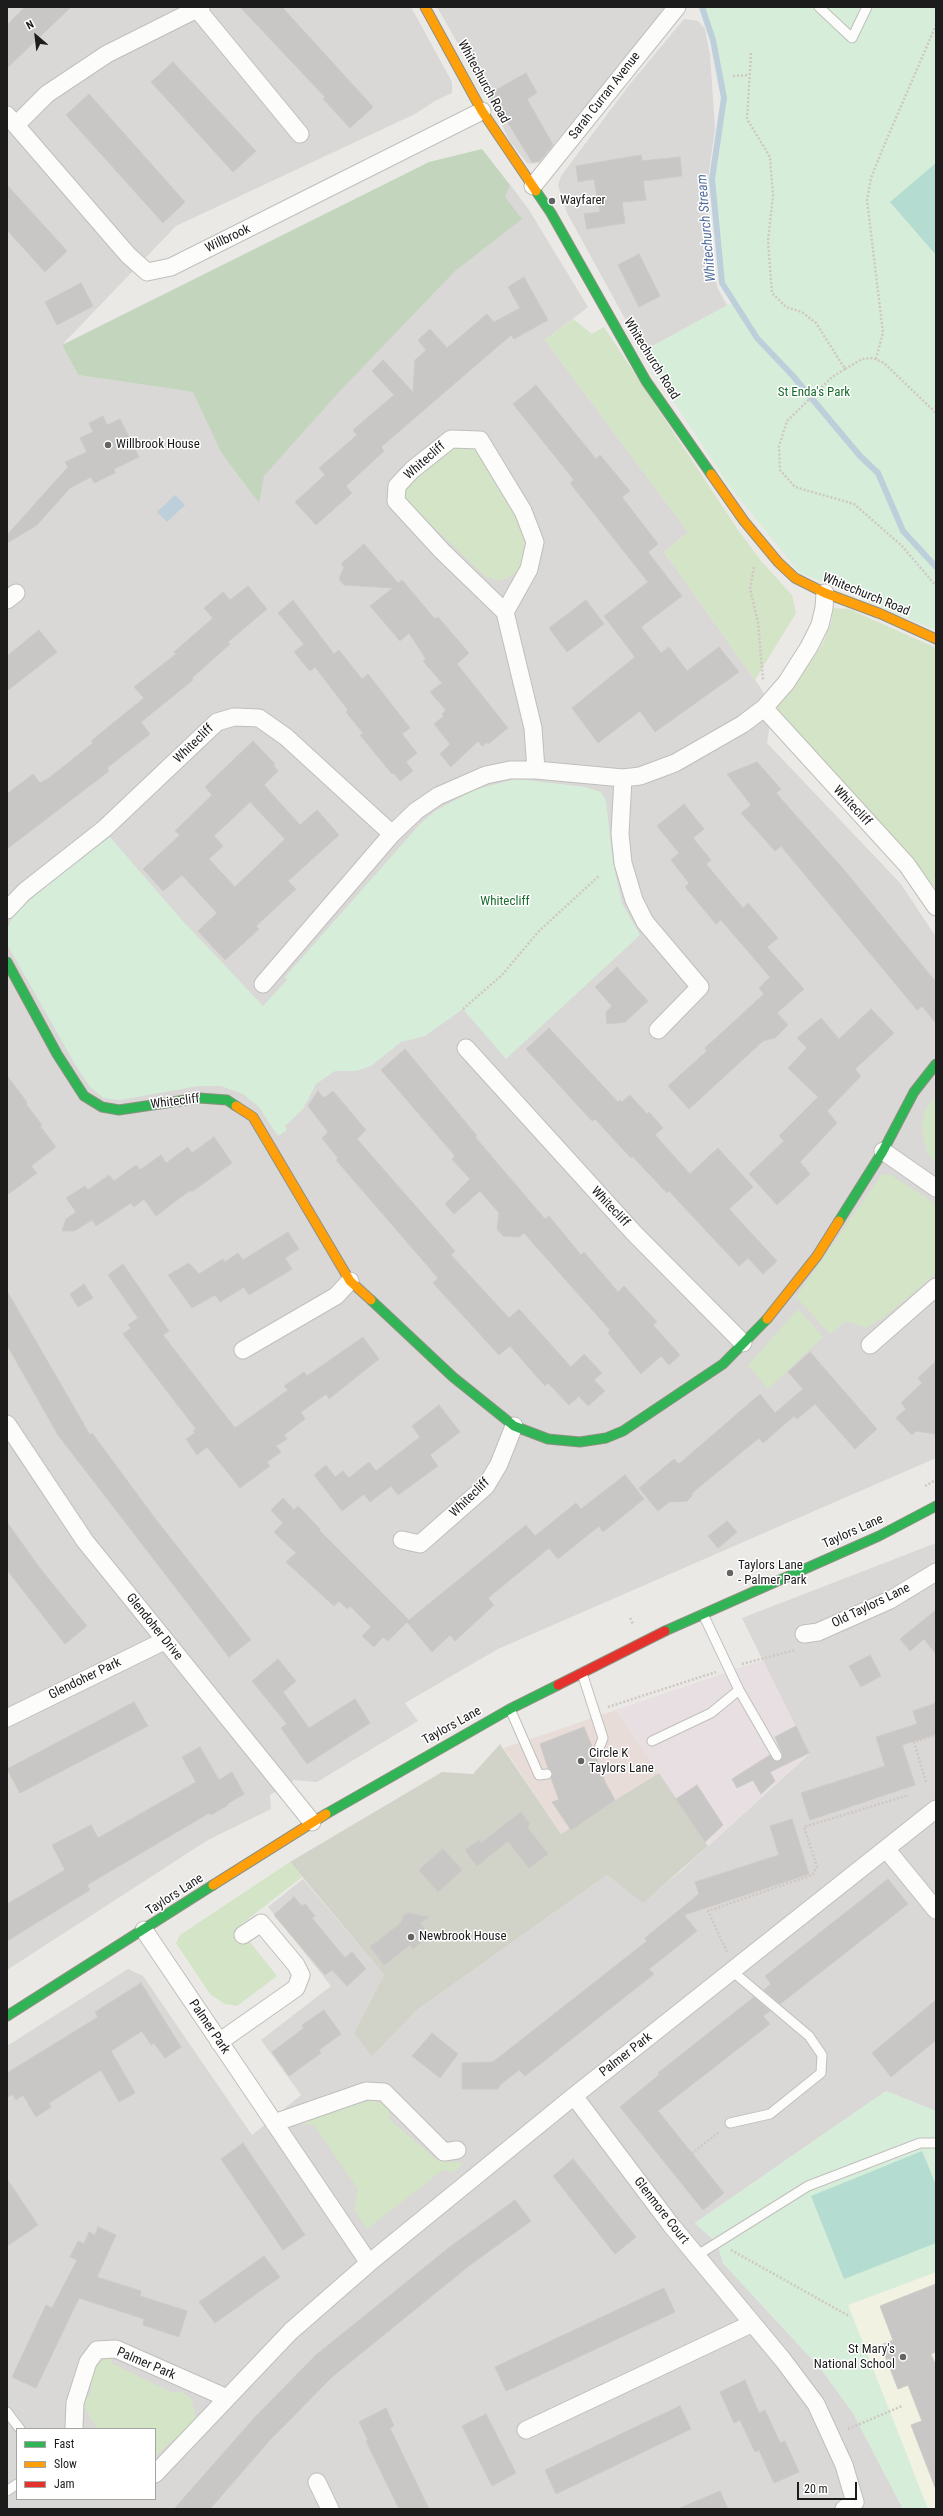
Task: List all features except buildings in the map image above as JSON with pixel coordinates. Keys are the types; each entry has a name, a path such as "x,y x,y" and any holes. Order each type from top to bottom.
{"street":[{"name":"Whitechurch Road","path":"425,7 482,111 533,186 573,249 646,381 744,521 786,570 825,593 881,614 936,639"},
{"name":"Sarah Curran Avenue","path":"533,186 677,7"},
{"name":"Willbrook","path":"300,134 200,9 107,54 47,94 12,120 128,255 147,272 171,267 482,111"},
{"name":"Whitecliff","path":"451,439 480,440 524,511 535,542 529,569 506,612 442,551 396,502 397,486 412,470 451,439"},
{"path":"263,984 392,834 416,811 463,784 486,775 510,770 536,770 623,778 640,776 675,763 721,738 764,708 786,683 809,647 820,625 824,608 825,593"},
{"path":"506,612 533,728 536,770"},
{"name":"Whitecliff","path":"764,708 907,865 936,907"},
{"name":"Whitecliff","path":"7,910 24,892 104,828 217,722 234,717 259,718 286,737 392,834"},
{"path":"623,778 620,834 623,863 634,900 645,922 700,987 658,1030"},
{"name":"Whitecliff","path":"7,962 57,1054 84,1096 102,1107 119,1110 199,1098 227,1100 253,1117 350,1281 453,1377 514,1426 548,1439 580,1442 606,1438 623,1431 657,1410 723,1364 769,1317 817,1256 883,1151 914,1092 936,1064"},
{"name":"Whitecliff","path":"466,1048 634,1234 743,1343"},
{"path":"883,1151 936,1188"},
{"path":"243,1350 336,1296 350,1281"},
{"path":"870,1345 936,1286"},
{"name":"Glendoher Drive","path":"7,1424 85,1541 164,1641 312,1822"},
{"name":"Whitecliff","path":"402,1540 420,1544 486,1486 499,1464 514,1426"},
{"name":"Taylors Lane","path":"7,2016 312,1822 510,1709 702,1613 879,1536 936,1506"},
{"name":"Old Taylors Lane","path":"804,1634 818,1632 890,1600 936,1572"},
{"name":"Glendoher Park","path":"7,1718 164,1641"},
{"name":"Palmer Park","path":"156,2473 291,2331 369,2263 574,2096 732,1970 887,1850 936,1809"},
{"path":"887,1850 936,1910"},
{"path":"219,2042 296,1988 301,1975 296,1965 261,1923 243,1935"},
{"name":"Palmer Park","path":"144,1930 369,2263"},
{"path":"274,2123 366,2092 384,2092 444,2152 457,2150"},
{"name":"Glenmore Court","path":"574,2096 696,2256 751,2324 783,2360 816,2404 852,2487 855,2502 844,2509"},
{"path":"526,2430 751,2324"},
{"name":"Palmer Park","path":"74,2427 75,2403 88,2362 97,2350 116,2349 153,2367 226,2398"},
{"path":"317,2482 330,2509"}],"lane":[{"path":"819,7 852,38 867,7"},
{"path":"702,1613 739,1690 777,1756"},
{"path":"582,1673 603,1738 597,1754"},
{"path":"652,1741 711,1713 739,1690"},
{"path":"510,1709 539,1775 547,1774"},
{"path":"730,2123 770,2114 821,2073 822,2055 809,2036 732,1970"},
{"path":"696,2256 808,2186 920,2143 936,2143"},
{"path":"7,2412 19,2428"},
{"path":"7,2491 16,2485"}],"path":[{"path":"876,359 882,333 867,200 871,178 936,25"},
{"path":"751,53 747,120 770,157 773,196 768,241 772,293 786,307 802,312 816,323 845,370"},
{"path":"733,76 749,75"},
{"path":"936,413 884,363 876,359 862,359 832,377 807,400 787,421 779,446 780,470 795,487 854,504 902,546 936,586"},
{"path":"754,561 750,589 758,622 764,682"},
{"path":"463,1009 502,975 539,932 600,875"},
{"path":"595,1711 756,1659 797,1650"},
{"path":"926,1782 914,1742 936,1735"},
{"path":"727,1952 708,1911 816,1873 817,1867 804,1827 909,1795"},
{"path":"676,2166 730,2123"},
{"path":"722,2240 732,2251 849,2316"},
{"path":"846,2430 902,2406"}],"shaded area":[{"name":"Whitecliff","path":"7,7 411,7 452,82 452,93 435,101 415,114 176,226 62,345 78,375 194,392 308,350 509,183 529,210 588,307 545,340 688,532 664,552 760,687 772,708 767,743 901,884 936,937 936,1458 498,1649 405,1703 418,1721 317,1782 294,1780 270,1795 271,1809 208,1840 7,1970"},
{"path":"437,7 668,7 540,161 533,164 527,163 509,140 489,98"},
{"path":"684,19 698,21 705,29 710,55 715,128 705,201 717,287 730,311 646,357 567,213 558,185 561,176 630,84"},
{"path":"936,1543 936,2111 886,2091 695,2223 717,2243 723,2263 821,2369 853,2413 903,2509 99,2509 92,2500 156,2500 156,2428 36,2428 7,2391 7,2046 128,1969 143,1976 252,2135 301,2095 261,2040 331,1986 268,1907 303,1879 384,1975 354,2033 372,2055 417,2010 607,1875 643,1902 681,1871 809,1754 742,1618"},
{"path":"763,1660 809,1753 708,1846 616,1710"},
{"name":"Circle K Taylors Lane","path":"616,1710 659,1773 561,1834 504,1748"},
{"path":"500,1744 561,1834 659,1773 708,1846 643,1903 607,1875 417,2010 372,2056 354,2033 384,1975 290,1862 442,1772 473,1774"},
{"name":"St Mary's National School","path":"936,2272 936,2509 928,2509 848,2305"},
{"path":"7,2391 36,2428 16,2428 16,2500 92,2500 99,2509 7,2509"}],"green space":[{"name":"St Enda's Park","path":"704,7 936,7 936,630 799,572 728,484 654,372 643,351 733,302 722,283 712,179 726,98 715,41"},
{"path":"482,149 510,185 505,197 522,219 455,271 338,393 264,476 259,503 221,452 193,392 78,375 62,345 429,162"},
{"path":"936,163 936,255 890,202"},
{"path":"573,319 592,334 604,327 738,530 761,561 792,595 796,613 755,680 664,552 688,532 545,340"},
{"path":"464,445 477,449 522,527 526,545 523,564 519,571 501,581 486,577 407,502 403,492 414,478 455,447"},
{"path":"833,608 849,609 936,648 936,889 911,858 777,711 779,703 790,692 822,645 831,623"},
{"name":"Whitecliff","path":"515,779 586,787 601,792 606,801 613,863 622,903 640,935 506,1059 463,1009 425,1036 401,1042 371,1066 356,1071 335,1071 316,1084 303,1109 285,1126 287,1130 278,1136 259,1107 243,1094 221,1086 198,1086 120,1100 104,1098 91,1088 76,1066 8,946 7,930 14,914 44,888 110,837 180,918 263,1006 287,980 285,977 420,824 435,811 474,790"},
{"path":"936,1096 936,1165 927,1151 921,1126 925,1110"},
{"path":"889,1174 936,1204 936,1274 883,1318 867,1328 846,1321 830,1334 796,1297 881,1175"},
{"path":"798,1309 823,1337 768,1389 748,1365"},
{"path":"290,1862 302,1877 238,1927 277,1976 237,2006 225,2004 210,1994 176,1943 180,1935"},
{"path":"886,2091 936,2111 936,2272 848,2305 928,2509 903,2509 853,2413 821,2369 723,2263 717,2243 695,2223"},
{"path":"372,2100 389,2107 389,2119 437,2160 463,2163 455,2172 443,2170 367,2229 354,2210 358,2189 314,2125 296,2123"},
{"path":"922,2151 936,2185 936,2243 844,2279 811,2196"},
{"path":"112,2357 111,2363 173,2393 181,2391 191,2398 196,2417 182,2441 172,2440 156,2456 156,2428 97,2428 83,2405 92,2390 88,2375 95,2362"}],"water":[{"path":"175,495 185,505 167,522 157,512"}],"waterway":[{"name":"Whitechurch Stream","path":"702,7 713,40 724,98 712,179 722,283 757,338 793,376 860,456 878,473 903,531 936,567"}],"traffic: fast":[{"path":"536,191 551,213 646,381 711,474"},
{"path":"7,962 57,1054 84,1096 102,1107 119,1110 199,1098 227,1100 236,1106"},
{"path":"839,1221 883,1151 914,1092 936,1064"},
{"path":"371,1300 453,1377 514,1426 548,1439 580,1442 606,1438 623,1431 723,1364 767,1319"},
{"path":"665,1631 879,1536 936,1506"},
{"path":"326,1814 510,1709 558,1685"},
{"path":"7,2016 213,1885"}],"traffic: slow":[{"path":"425,7 482,111 536,191"},
{"path":"711,474 744,521 778,562 795,578 825,593 881,614 936,639"},
{"path":"236,1106 253,1117 350,1281 371,1300"},
{"path":"767,1319 817,1256 839,1221"},
{"path":"213,1885 326,1814"}],"traffic: jam":[{"path":"558,1685 665,1631"}],"place":[{"name":"Wayfarer","path":"552,201"},
{"name":"Willbrook House","path":"108,445"},
{"name":"Taylors Lane - Palmer Park","path":"730,1573"},
{"name":"Circle K Taylors Lane","path":"581,1761"},
{"name":"Newbrook House","path":"411,1937"},
{"name":"St Mary's National School","path":"903,2357"}]}
